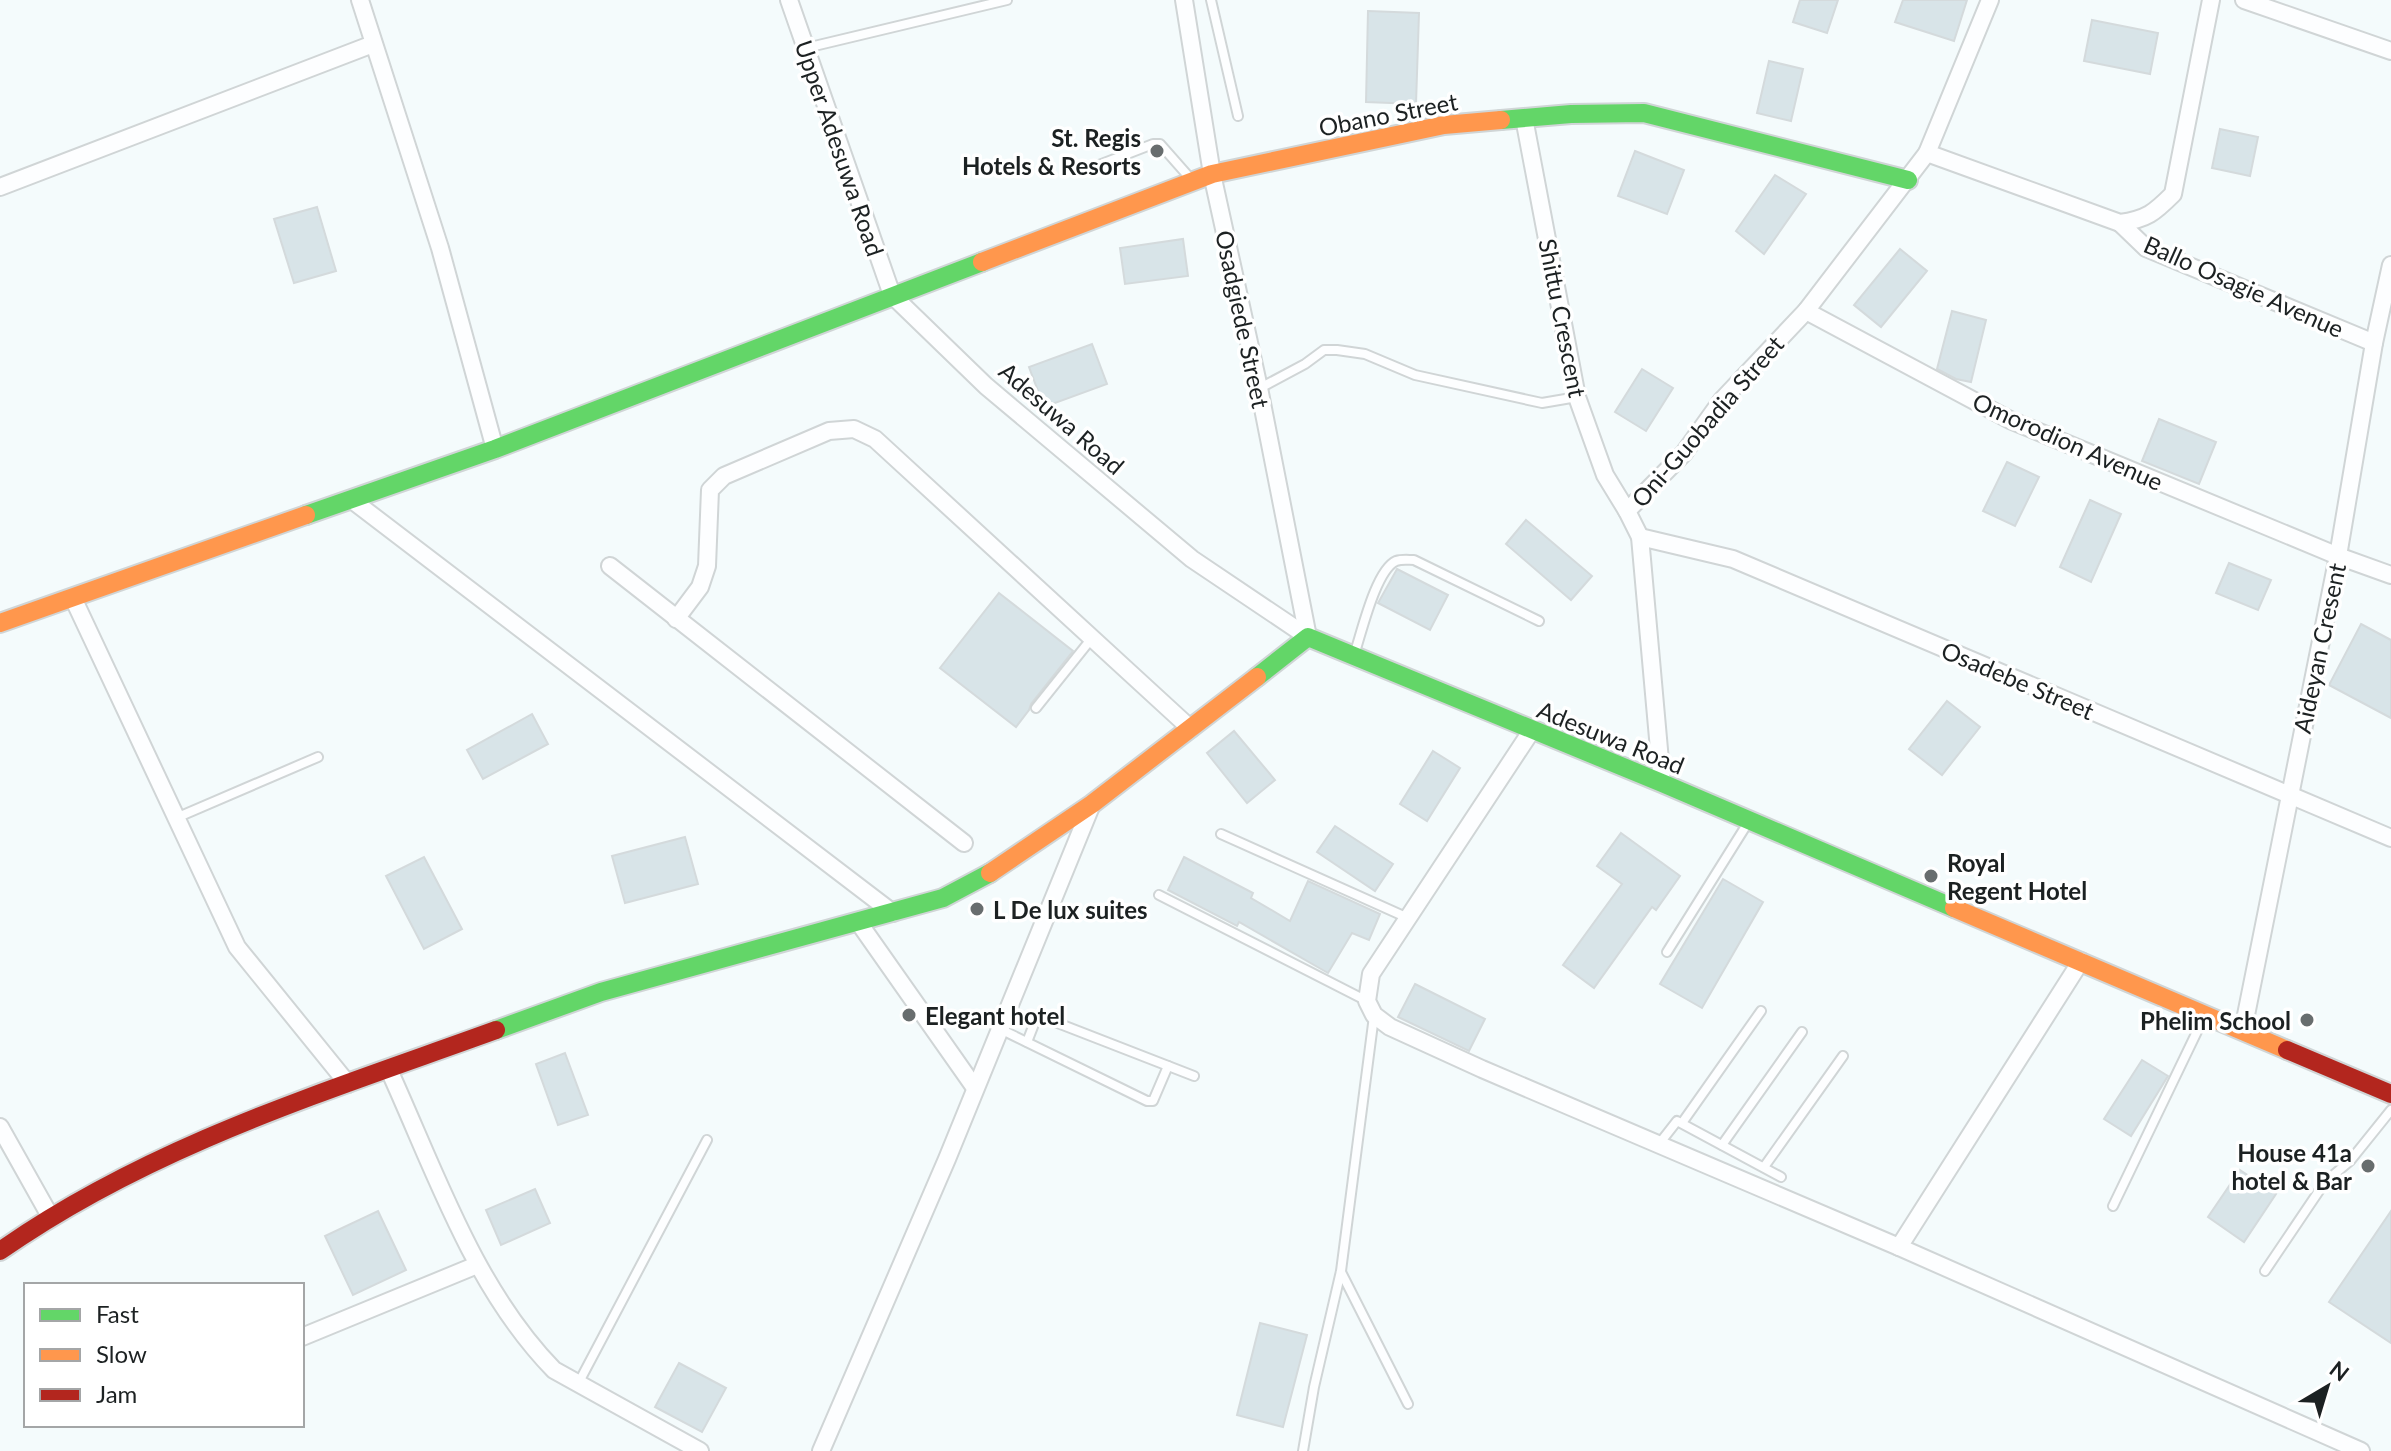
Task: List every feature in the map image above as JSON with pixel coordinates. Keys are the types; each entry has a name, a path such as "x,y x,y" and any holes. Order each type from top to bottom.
{"street":[{"path":"360,0 440,248 495,449"},
{"name":"Upper Adesuwa Road","path":"789,0 892,295"},
{"name":"Osadgiede Street","path":"1184,0 1212,174 1259,388 1308,637"},
{"path":"1927,153 1990,0"},
{"name":"Ballo Osagie Avenue","path":"2120,223 2141,220 2155,212 2173,194 2211,0"},
{"path":"2244,0 2391,51"},
{"path":"0,187 373,44"},
{"name":"Obano Street","path":"0,623 495,449 1212,174 1444,125 1571,114 1644,113 1908,180"},
{"name":"Shittu Crescent","path":"1524,118 1577,397 1605,475 1627,511"},
{"name":"Oni-Guobadia Street","path":"1662,783 1640,537 1627,511 1684,453 1722,400 1806,311 1927,153"},
{"name":"Ballo Osagie Avenue","path":"1927,153 2120,223 2146,248 2374,343"},
{"name":"Aideyan Cresent","path":"2243,1030 2338,556 2374,343 2387,307 2391,265"},
{"name":"Adesuwa Road","path":"892,295 986,386 1192,559 1308,637 1662,783 2391,1094"},
{"name":"Omorodion Avenue","path":"1806,311 2010,420 2391,575"},
{"path":"676,619 700,587 707,566 710,490 724,476 816,436 829,431 854,429 875,439 1191,729"},
{"path":"352,500 893,913"},
{"name":"Osadebe Street","path":"1640,537 1733,559 2391,838"},
{"path":"610,566 964,843"},
{"path":"73,598 237,947 348,1084"},
{"path":"0,1251 50,1216 158,1159 249,1119 601,992 943,898 985,876 1092,804 1308,637"},
{"path":"1532,730 1371,974 1370,1008 1390,1027 2361,1451"},
{"path":"821,1451 1092,804"},
{"path":"859,923 975,1088"},
{"path":"1899,1247 2081,961"},
{"path":"389,1070 477,1265 536,1351 554,1370 700,1451"},
{"path":"0,1127 50,1216"},
{"path":"304,1336 477,1265"}],"lane":[{"path":"806,48 1007,0"},
{"path":"1211,0 1238,116"},
{"path":"1091,168 1160,144 1193,181"},
{"path":"1259,388 1305,364 1324,350 1337,350 1365,354 1415,375 1542,403 1577,397"},
{"path":"1354,656 1380,578 1399,559 1414,560 1539,621"},
{"path":"1036,708 1092,638"},
{"path":"175,818 318,757"},
{"path":"1667,952 1750,821"},
{"path":"1221,834 1408,918"},
{"path":"1159,895 1370,1008 1341,1271 1314,1387 1303,1451"},
{"path":"1682,1123 1761,1011"},
{"path":"2113,1206 2205,1014"},
{"path":"1027,1042 1036,1019 1042,1017 1194,1076"},
{"path":"999,1028 1147,1101 1153,1101 1157,1095 1168,1066"},
{"path":"1722,1145 1802,1032"},
{"path":"1764,1167 1843,1056"},
{"path":"2265,1271 2325,1182 2350,1161 2391,1110"},
{"path":"1658,1144 1677,1121 1781,1177"},
{"path":"579,1382 707,1140"},
{"path":"1341,1271 1408,1404"}],"building":[{"path":"1800,0 1838,0 1827,33 1793,22"},
{"path":"1903,0 1967,0 1954,41 1895,22"},
{"path":"1368,11 1419,13 1416,104 1366,102"},
{"path":"2092,20 2158,33 2150,74 2084,61"},
{"path":"1769,61 1803,69 1791,121 1757,113"},
{"path":"2220,129 2258,137 2250,176 2212,168"},
{"path":"1635,151 1684,170 1667,214 1618,196"},
{"path":"1775,175 1806,194 1764,254 1736,231"},
{"path":"317,207 336,271 294,283 274,219"},
{"path":"1183,239 1188,276 1125,284 1120,248"},
{"path":"1900,249 1927,271 1881,327 1854,305"},
{"path":"1952,311 1986,320 1971,382 1956,379 1937,369"},
{"path":"1092,344 1107,384 1044,407 1029,367"},
{"path":"1642,369 1673,388 1646,431 1615,412"},
{"path":"2159,419 2216,442 2199,484 2142,461"},
{"path":"2007,462 2039,477 2015,526 1983,511"},
{"path":"2090,500 2121,514 2091,582 2060,567"},
{"path":"1526,520 1592,576 1571,600 1506,544"},
{"path":"2229,563 2271,580 2258,610 2216,593"},
{"path":"1397,569 1448,595 1430,630 1378,603"},
{"path":"999,593 1073,651 1016,727 940,668"},
{"path":"2361,624 2391,640 2391,718 2329,685"},
{"path":"1947,701 1980,727 1942,775 1909,749"},
{"path":"532,714 548,744 483,779 467,750"},
{"path":"1234,731 1275,780 1247,803 1207,753"},
{"path":"1433,751 1460,768 1427,821 1400,804"},
{"path":"1335,826 1393,864 1375,891 1317,852"},
{"path":"1621,833 1680,876 1656,910 1652,907 1594,988 1563,965 1622,884 1597,866"},
{"path":"685,837 698,884 625,903 612,856"},
{"path":"424,857 462,929 424,949 386,876"},
{"path":"1184,857 1253,893 1251,898 1290,921 1308,881 1380,914 1369,940 1352,933 1328,973 1239,922 1237,926 1168,890"},
{"path":"1723,879 1763,902 1702,1008 1660,984"},
{"path":"1415,984 1485,1019 1469,1051 1398,1017"},
{"path":"565,1053 588,1115 558,1125 536,1064"},
{"path":"2142,1060 2168,1076 2131,1136 2104,1119"},
{"path":"2240,1170 2276,1194 2244,1242 2208,1217"},
{"path":"535,1189 550,1223 501,1245 486,1210"},
{"path":"378,1211 406,1270 353,1295 325,1236"},
{"path":"2391,1211 2391,1343 2329,1302"},
{"path":"1260,1323 1307,1335 1283,1427 1237,1415"},
{"path":"679,1363 726,1388 702,1432 655,1407"}],"traffic: fast":[{"path":"1501,120 1571,114 1644,113 1908,180"},
{"path":"306,515 495,449 982,262"},
{"path":"1257,677 1308,637 1954,908"},
{"path":"496,1030 601,992 943,898 990,873"}],"traffic: slow":[{"path":"982,262 1212,174 1444,125 1501,120"},
{"path":"0,623 306,515"},
{"path":"990,873 1092,804 1257,677"},
{"path":"1954,908 2287,1050"}],"traffic: jam":[{"path":"0,1251 117,1180 178,1151 304,1099 496,1030"},
{"path":"2287,1050 2391,1094"}],"place":[{"name":"St. Regis Hotels & Resorts","path":"1157,151"},
{"name":"Royal Regent Hotel","path":"1931,876"},
{"name":"L De lux suites","path":"977,909"},
{"name":"Elegant hotel","path":"909,1015"},
{"name":"Phelim School","path":"2307,1020"},
{"name":"House 41a hotel & Bar","path":"2368,1166"}]}
